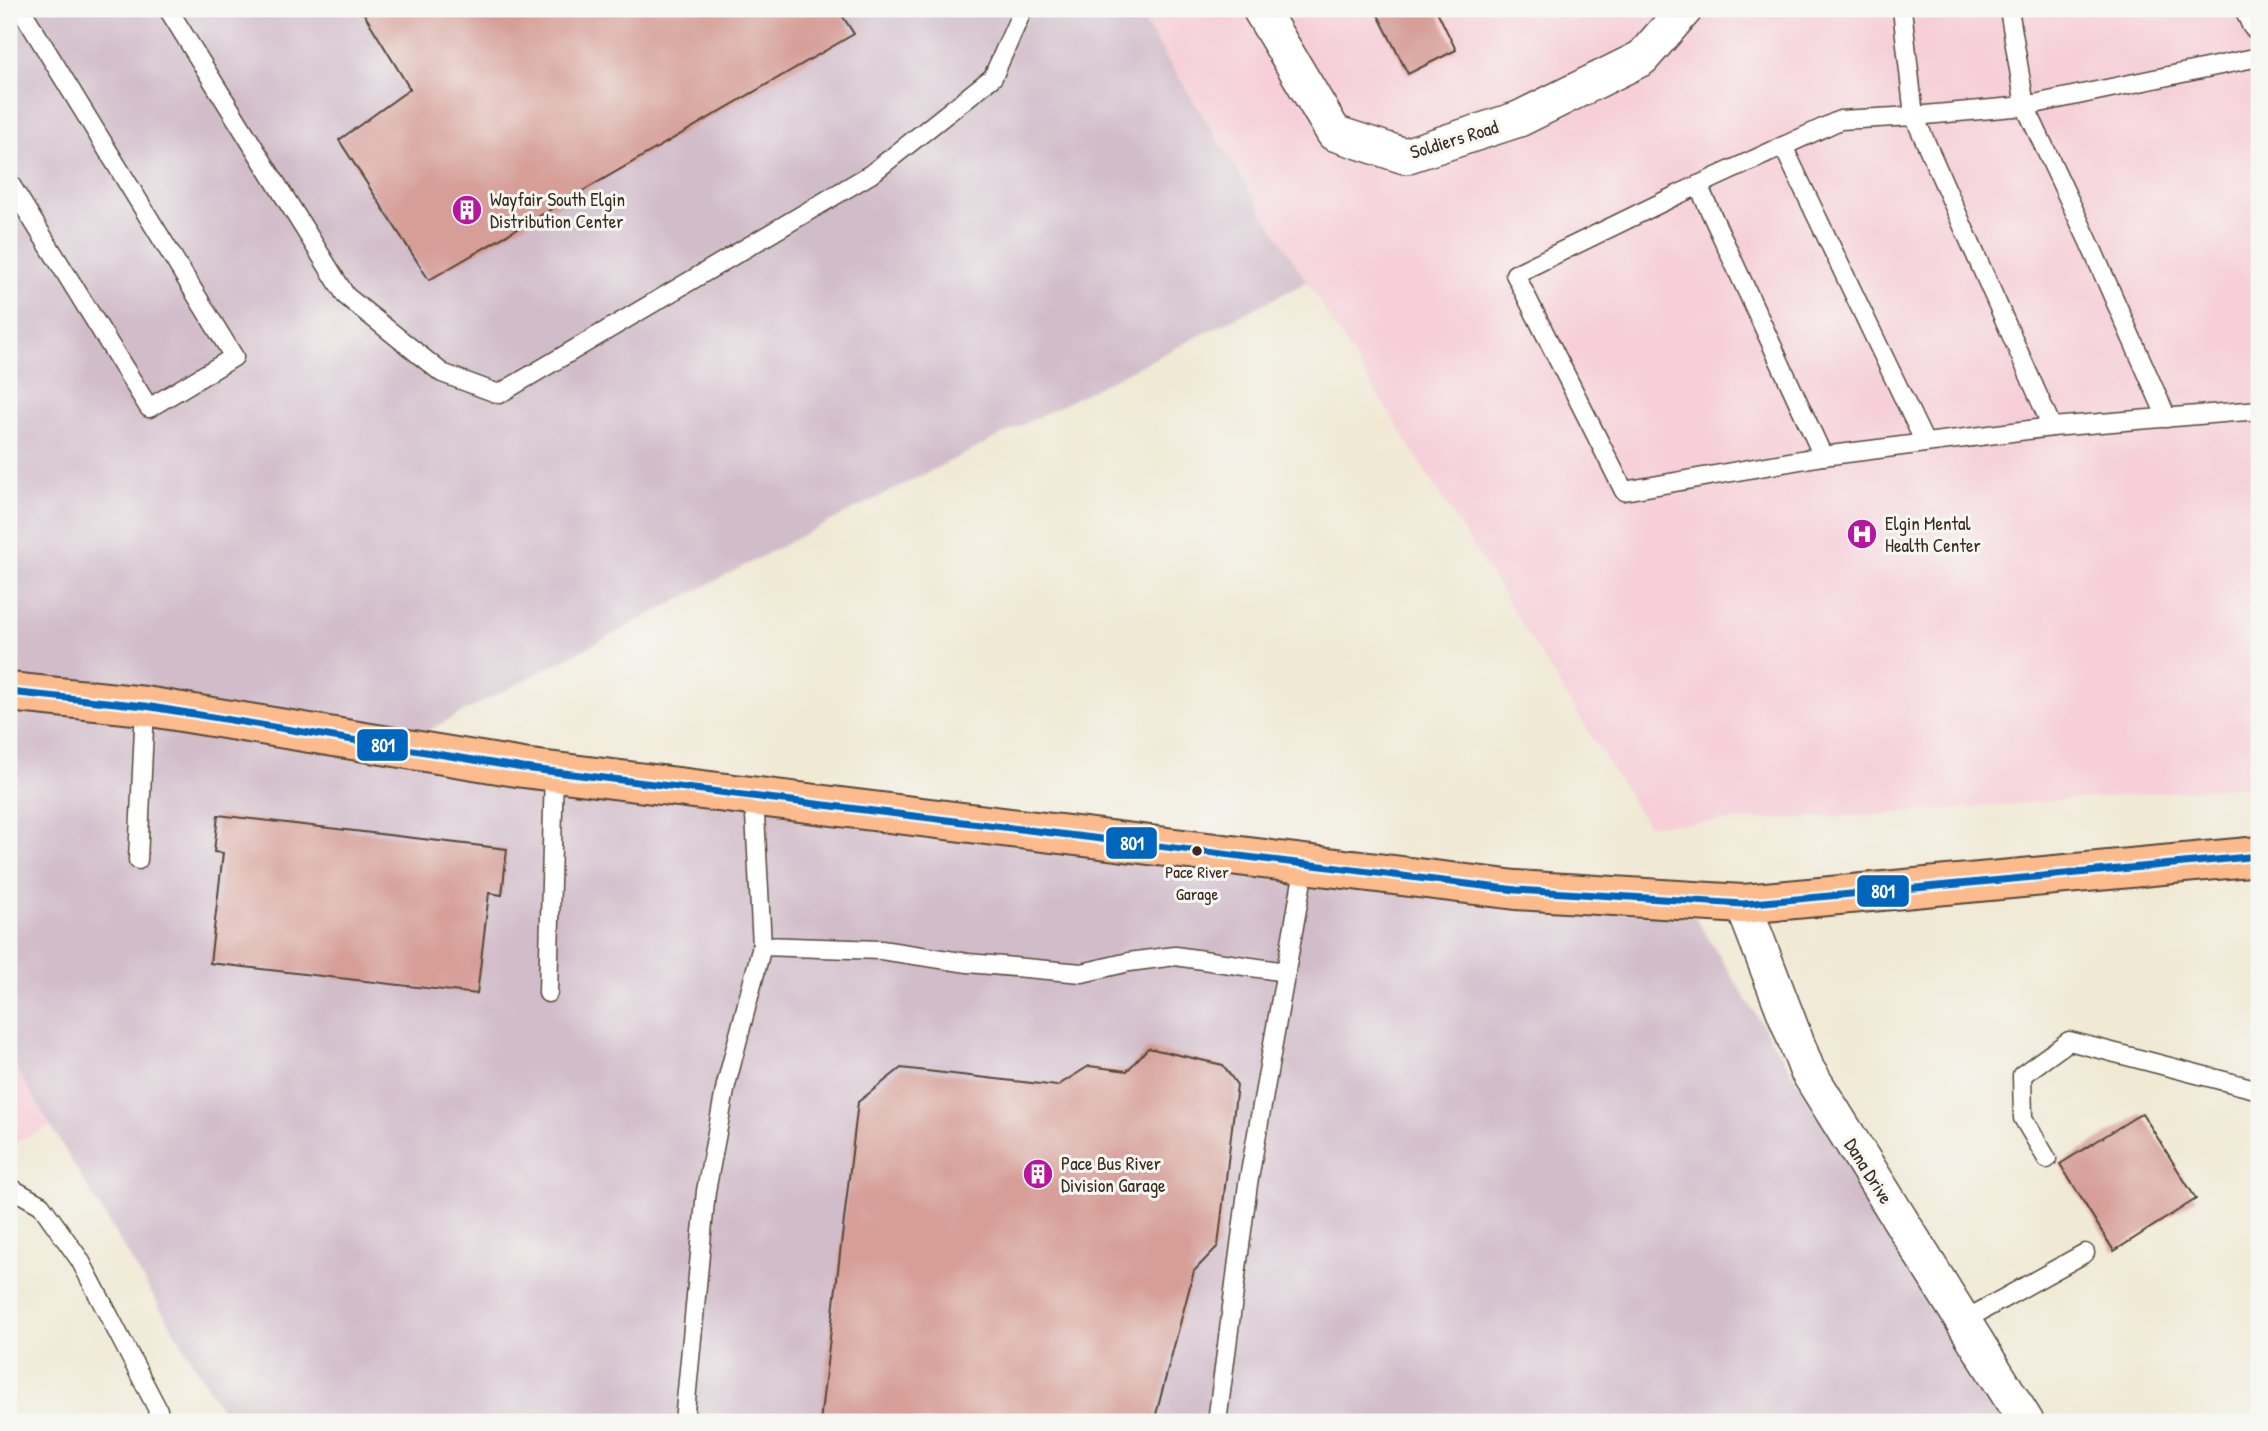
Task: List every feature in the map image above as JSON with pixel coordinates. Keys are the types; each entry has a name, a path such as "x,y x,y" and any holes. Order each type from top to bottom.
{"main road":[{"path":"9,692 145,706 554,772 1516,890 1743,904 2259,856"}],"street":[{"name":"Soldiers Road","path":"1260,9 1334,133 1405,156 1519,119 1642,58 1685,9"},
{"path":"2253,9 2259,22"},
{"name":"Dana Drive","path":"1743,904 1807,1070 2026,1422"}],"lane":[{"path":"9,183 149,408 234,357 21,9"},
{"path":"168,9 346,296 442,373 499,394 871,174 993,77 1023,9"},
{"path":"1902,9 1914,116 2052,427"},
{"path":"2009,9 2025,106 2167,418"},
{"path":"2259,57 2025,106 1840,120 1515,274 1625,491 1823,456 2052,427 2259,410"},
{"path":"1783,146 1925,443"},
{"path":"1699,185 1823,456"},
{"path":"138,860 145,706"},
{"path":"548,993 554,772"},
{"path":"684,1422 706,1191 726,1086 762,946 754,796"},
{"path":"1217,1422 1248,1184 1305,864"},
{"path":"762,946 881,950 968,963 1082,973 1129,961 1175,956 1286,972"},
{"path":"2047,1159 2023,1118 2022,1075 2069,1041 2259,1090"},
{"path":"9,1187 41,1205 80,1260 158,1410 156,1422"},
{"path":"1963,1321 2085,1253"}],"shaded area":[{"path":"9,9 1136,9 1307,282 809,532 423,733 9,681"},
{"name":"Elgin Mental Health Center","path":"1136,9 2259,9 2259,785 1871,815 1647,825"},
{"name":"Pace Bus River Division Garage","path":"9,701 1695,917 2010,1422 229,1422 9,1057"},
{"path":"9,1057 51,1127 9,1145"}],"building":[{"name":"Wayfair South Elgin Distribution Center","path":"361,9 838,9 854,34 429,280 339,140 410,89"},
{"path":"1375,9 1436,9 1456,50 1408,74"},
{"path":"218,815 507,849 502,895 489,893 477,994 210,963 223,853 214,852"},
{"name":"Pace Bus River Division Garage","path":"1148,1048 1223,1065 1237,1085 1218,1246 1194,1271 1154,1422 820,1422 858,1102 901,1068 1057,1086 1089,1066 1127,1071"},
{"path":"2142,1113 2196,1199 2114,1251 2060,1164"}],"transit line":[{"name":"801","path":"9,692 145,706 523,768 1516,890 1743,904 2259,856"}],"place":[{"name":"Wayfair South Elgin Distribution Center","path":"467,210"},
{"name":"Elgin Mental Health Center","path":"1862,534"},
{"name":"Pace River Garage","path":"1197,851"},
{"name":"Pace Bus River Division Garage","path":"1038,1174"}]}
